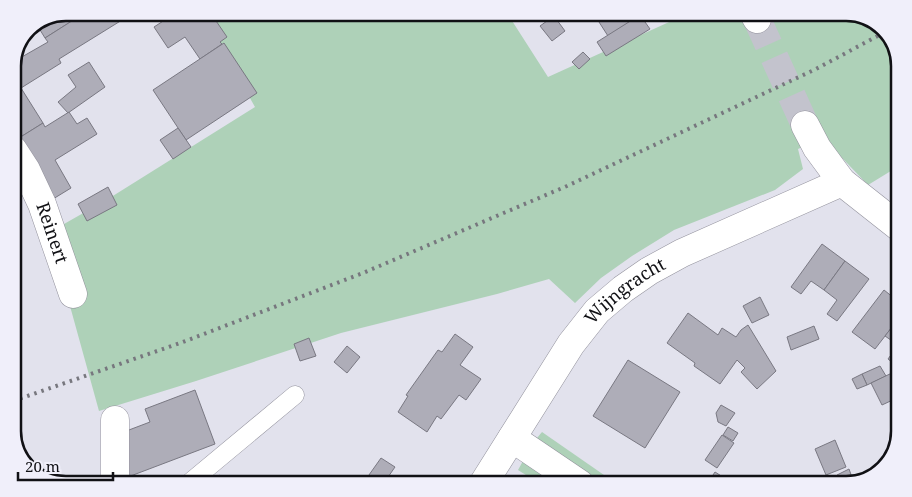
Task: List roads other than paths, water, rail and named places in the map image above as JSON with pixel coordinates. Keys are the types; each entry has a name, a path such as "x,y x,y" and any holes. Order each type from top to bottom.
{"street":[{"path":"806,125 818,148 842,182 891,220"},
{"name":"Reinert","path":"21,162 42,204 73,294"},
{"name":"Wijngracht","path":"488,476 571,344 597,311 623,289 649,271 682,253 842,182"},
{"path":"115,420 115,476"},
{"path":"512,438 568,476"}],"lane":[{"path":"198,476 294,395"}],"tunnel":[{"path":"758,21 805,125"}],"railway":[{"path":"21,398 183,342 363,273 567,186 816,69 878,36"}]}
